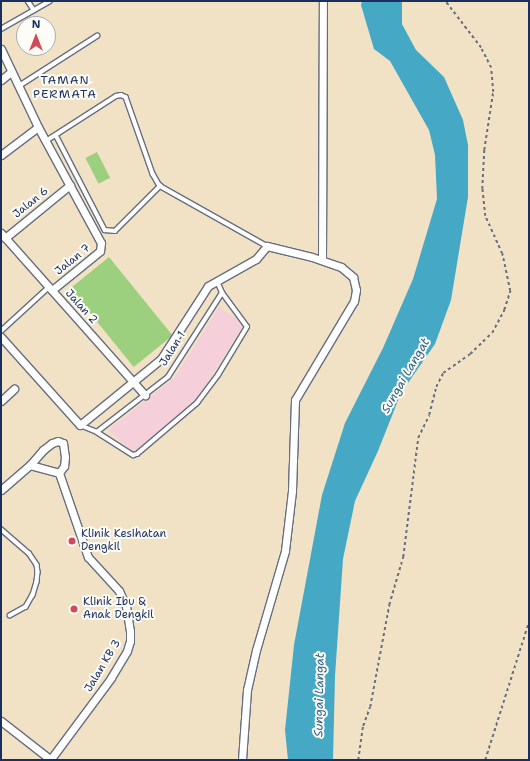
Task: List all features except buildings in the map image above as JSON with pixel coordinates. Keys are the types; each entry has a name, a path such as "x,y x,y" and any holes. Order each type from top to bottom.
{"street":[{"path":"322,260 324,115 323,1"},
{"path":"1,50 38,127 70,185"},
{"path":"1,80 11,72"},
{"path":"1,155 38,127"},
{"name":"Jalan 6","path":"3,235 70,185"},
{"name":"Jalan 7","path":"50,289 100,251 101,243 70,185"},
{"name":"Jalan 2","path":"3,235 145,395"},
{"path":"242,760 247,690 256,650 285,551 292,491 295,400 354,302 356,290 353,277 341,267 322,260 267,246"},
{"name":"Jalan 1","path":"80,425 161,359 208,286 256,259 267,246"},
{"path":"1,338 80,425"},
{"path":"1,401 14,389"},
{"path":"1,490 30,465 52,442 58,441 63,443 65,453 64,466 59,473 30,465"},
{"name":"Jalan KB 3","path":"51,760 111,678 127,651 130,641 126,606 119,591 88,557 59,473"},
{"path":"1,721 51,760"}],"lane":[{"path":"28,1 34,10"},
{"path":"1,30 50,1"},
{"path":"18,86 97,36"},
{"path":"46,141 116,96 126,97 153,174 160,186 267,246"},
{"path":"56,135 105,230 115,231 160,186"},
{"path":"80,425 97,432 133,455 137,454 196,403 218,376 247,326 222,293 217,281"},
{"path":"1,331 50,289"},
{"name":"Jalan 1","path":"97,432 168,377 222,293"},
{"path":"1,529 29,553 37,565 38,572 33,595 26,607 10,616"}],"path":[{"path":"358,760 363,726 370,707 389,605 403,557 418,438 429,415 436,387 443,373 470,354 492,333 504,310 510,291 502,254 485,216 482,189 484,150 493,92 491,68 481,48 445,1"},
{"path":"485,760 529,621"}],"shaded area":[{"path":"219,307 244,324 195,402 133,453 108,430 175,377"}],"green space":[{"path":"97,152 110,178 99,184 85,158"},
{"path":"109,257 173,335 134,367 70,288"}],"water":[{"name":"Sungai Langat","path":"362,1 402,1 402,24 416,50 444,77 463,120 468,145 468,197 451,300 435,344 401,393 378,451 355,501 343,559 335,676 333,760 288,760 285,730 294,645 322,495 345,423 383,348 413,279 437,199 435,155 429,130 390,61 374,49 361,5"}],"place":[{"name":"Klinik Kesihatan Dengkil","path":"72,541"},
{"name":"Klinik Ibu & Anak Dengkil","path":"74,609"}],"district":[{"name":"TAMAN PERMATA","path":"65,88"}]}
